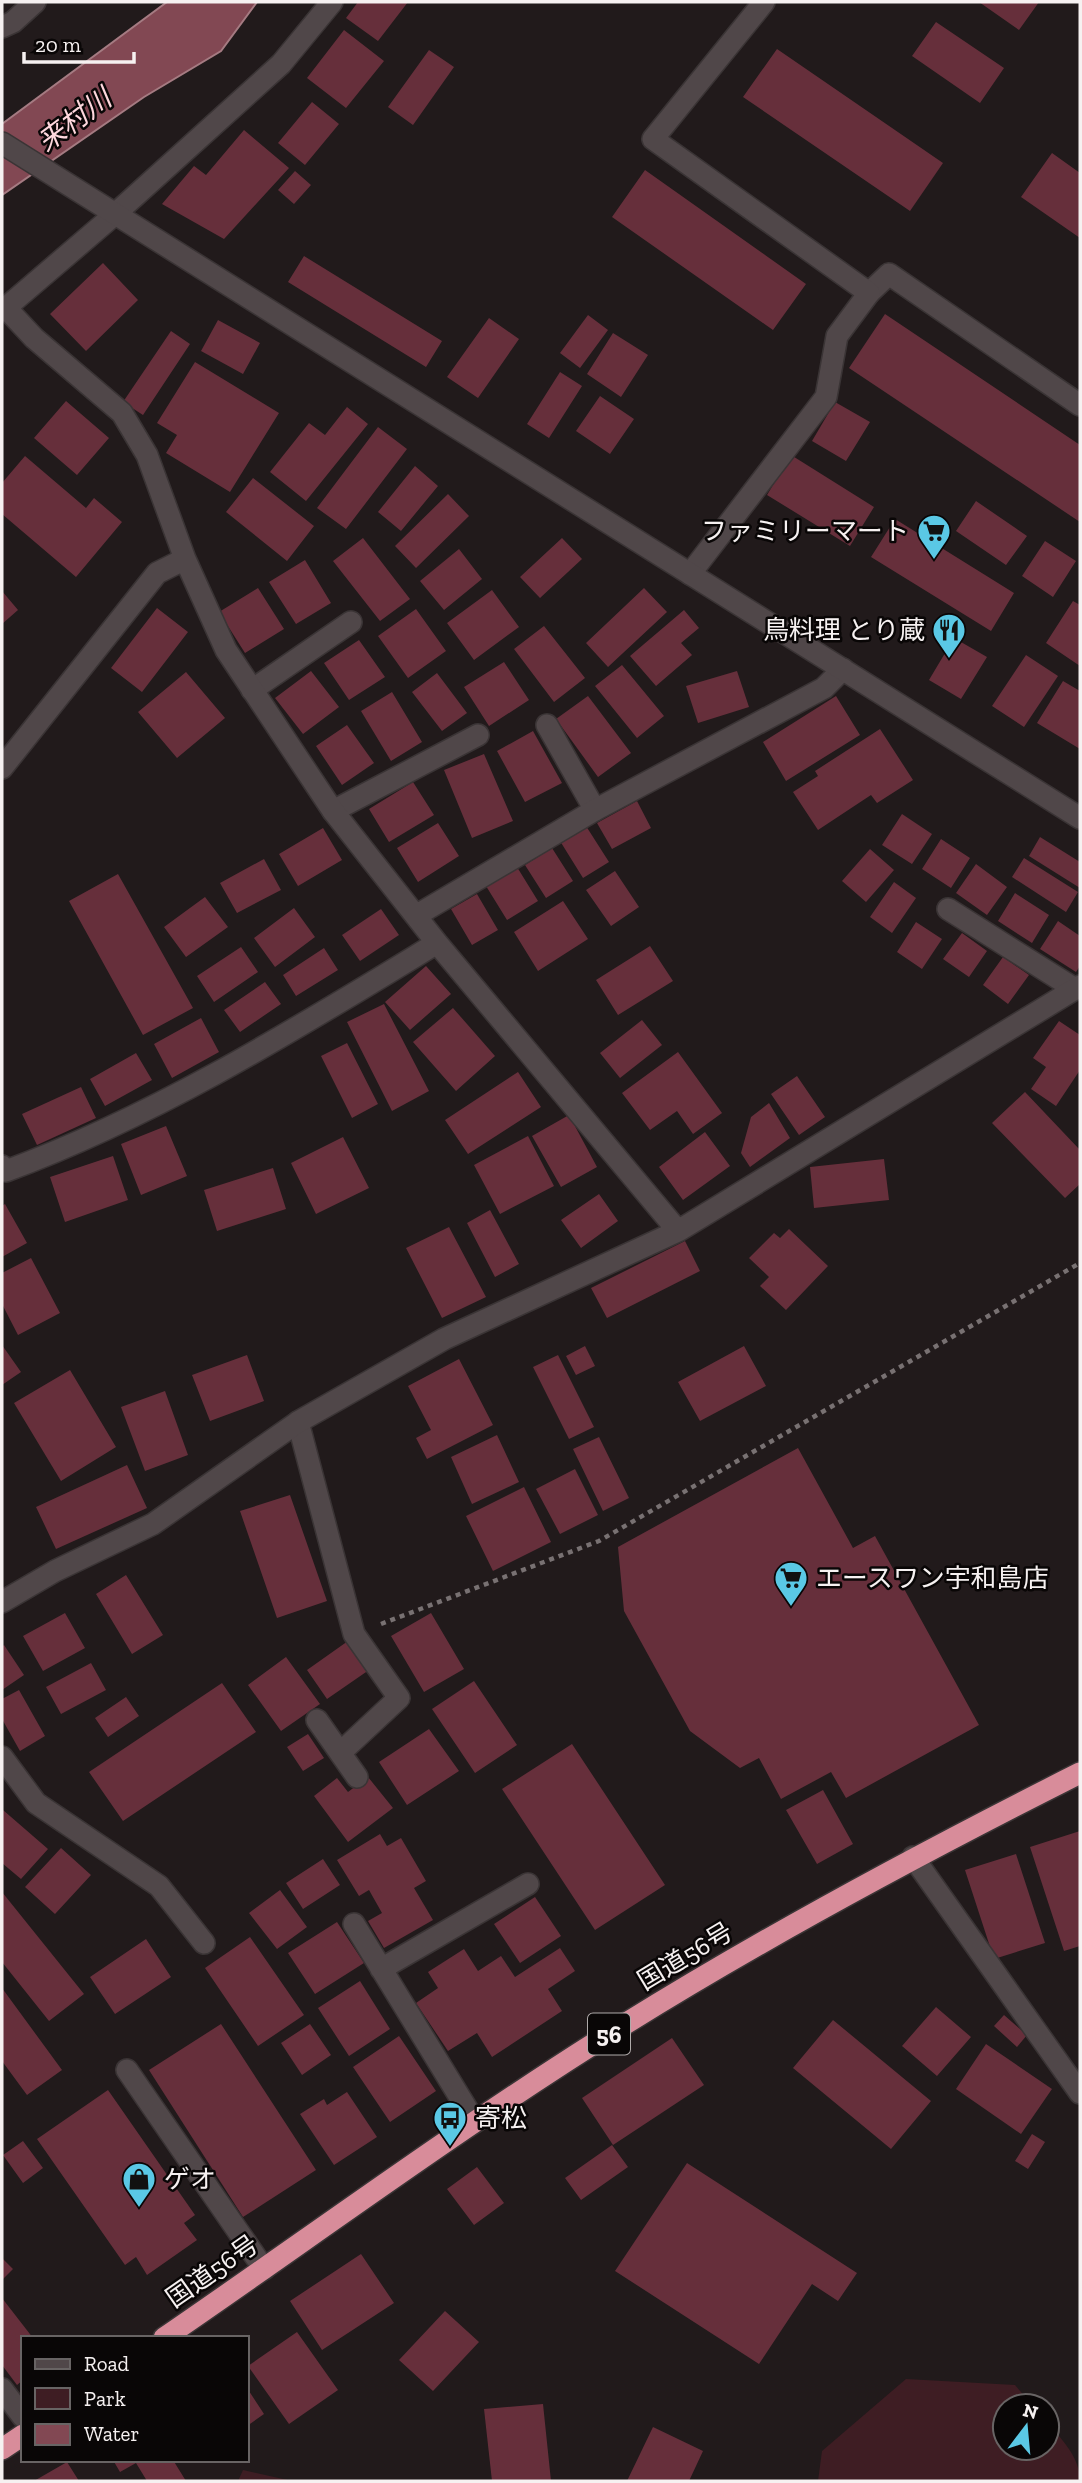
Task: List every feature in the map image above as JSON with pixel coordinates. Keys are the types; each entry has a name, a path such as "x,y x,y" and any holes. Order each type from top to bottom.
{"highway":[{"name":"国道56号","path":"167,2336 475,2122 625,2024 824,1905 1080,1773"},
{"path":"2,2449 21,2436"}],"street":[{"path":"2,27 13,22 35,2"},
{"path":"332,2 281,64 4,310 121,412 147,455 185,559 226,650 333,811 438,943 678,1231"},
{"path":"764,2 653,139 869,293"},
{"path":"2,143 1080,818"},
{"path":"690,574 826,397 837,336 869,293 890,274 1080,405"},
{"path":"2,768 158,573 185,559"},
{"path":"252,690 351,622"},
{"path":"417,915 594,810 824,688 843,669"},
{"path":"547,724 594,810"},
{"path":"333,811 478,736"},
{"path":"2,1602 55,1571 153,1524 298,1422 444,1339 678,1231 1077,988 948,909"},
{"path":"3,1170 67,1148 250,1054 438,943"},
{"path":"298,1422 354,1634 400,1698 340,1753"},
{"path":"317,1720 357,1777"},
{"path":"2,1757 36,1802 159,1886 204,1943"},
{"path":"913,1857 1080,2093"},
{"path":"381,1969 528,1884"},
{"path":"354,1924 475,2122"},
{"path":"127,2070 264,2269"},
{"path":"2,2389 21,2414"}],"path":[{"path":"354,1634 599,1541 1080,1263"}],"green space":[{"path":"906,2379 1015,2385 1021,2392 991,2392 991,2462 1061,2462 1061,2438 1074,2457 1080,2481 818,2481 822,2451"},
{"path":"243,2470 292,2481 238,2481"}],"water":[{"name":"来村川","path":"167,2 257,2 221,51 144,97 2,195 2,124"}],"building":[{"path":"358,2 408,2 378,41 346,18"},
{"path":"979,2 1039,2 1019,30"},
{"path":"936,22 1004,68 980,103 912,56"},
{"path":"344,30 384,61 346,108 307,78"},
{"path":"777,49 943,163 910,211 743,97"},
{"path":"429,50 454,67 413,125 388,107"},
{"path":"312,102 339,124 305,165 278,143"},
{"path":"244,130 289,168 224,239 162,204 194,166 206,175"},
{"path":"1052,153 1080,173 1080,238 1021,197"},
{"path":"645,170 806,284 773,330 612,217"},
{"path":"295,171 311,185 294,204 278,190"},
{"path":"304,256 442,341 426,367 288,282"},
{"path":"103,263 138,300 86,351 50,314"},
{"path":"885,314 1080,445 1080,522 849,368"},
{"path":"588,315 608,330 580,368 560,353"},
{"path":"489,318 519,339 478,398 447,377"},
{"path":"218,320 260,343 243,374 201,351"},
{"path":"171,331 190,344 143,415 123,402"},
{"path":"613,333 648,355 621,397 587,374"},
{"path":"195,362 279,413 230,492 166,453 177,435 157,423"},
{"path":"560,372 582,386 549,438 527,424"},
{"path":"600,396 634,419 610,454 576,431"},
{"path":"66,401 109,438 77,475 34,438"},
{"path":"835,402 870,422 846,461 812,441"},
{"path":"347,407 368,424 306,501 270,472 309,423 325,435"},
{"path":"378,427 407,449 346,529 317,508"},
{"path":"791,455 874,507 850,546 767,495"},
{"path":"25,456 86,508 94,498 122,522 76,577 2,514 2,483"},
{"path":"415,466 438,486 401,531 378,512"},
{"path":"253,478 314,526 287,561 226,512"},
{"path":"448,494 469,516 416,568 395,546"},
{"path":"976,501 1027,536 1006,565 956,531"},
{"path":"895,519 1014,593 991,631 871,557"},
{"path":"363,538 410,599 380,621 333,561"},
{"path":"562,538 582,559 540,598 520,577"},
{"path":"1045,541 1076,561 1053,597 1022,576"},
{"path":"459,549 482,579 444,610 420,581"},
{"path":"305,560 331,603 296,624 269,582"},
{"path":"258,588 284,629 245,653 219,612"},
{"path":"644,588 667,612 608,667 586,643"},
{"path":"492,590 519,627 474,660 447,623"},
{"path":"2,591 18,610 2,624"},
{"path":"1073,601 1080,605 1080,666 1046,643"},
{"path":"157,608 188,632 142,692 111,668"},
{"path":"416,609 446,651 408,678 378,636"},
{"path":"684,610 699,628 681,643 692,655 656,686 630,656"},
{"path":"544,626 585,678 554,702 514,649"},
{"path":"954,638 987,657 961,699 929,680"},
{"path":"359,640 385,677 349,700 324,663"},
{"path":"1026,655 1058,676 1024,727 992,706"},
{"path":"504,662 529,700 489,726 464,687"},
{"path":"622,665 664,716 637,738 595,686"},
{"path":"311,671 339,707 303,734 275,698"},
{"path":"737,671 749,707 698,723 686,686"},
{"path":"186,672 225,718 177,758 138,712"},
{"path":"437,673 467,713 442,731 412,692"},
{"path":"1063,681 1080,691 1080,749 1037,723"},
{"path":"392,692 422,742 391,761 361,711"},
{"path":"588,696 631,753 598,777 556,719"},
{"path":"836,696 860,735 786,781 763,742"},
{"path":"347,725 374,763 342,785 316,746"},
{"path":"880,729 913,780 877,803 871,795 818,830 793,792 818,776 815,771"},
{"path":"533,731 562,783 525,802 497,751"},
{"path":"484,754 513,821 472,838 444,770"},
{"path":"413,782 434,815 389,842 369,809"},
{"path":"637,801 651,828 612,849 597,823"},
{"path":"902,814 932,834 912,864 882,845"},
{"path":"438,823 459,856 418,882 397,848"},
{"path":"586,826 609,862 583,878 560,841"},
{"path":"323,828 342,860 298,886 279,854"},
{"path":"1040,837 1080,862 1080,888 1029,856"},
{"path":"941,839 970,858 951,888 922,869"},
{"path":"552,848 573,881 546,898 525,865"},
{"path":"870,849 894,870 866,902 842,881"},
{"path":"1024,858 1078,892 1066,912 1012,877"},
{"path":"264,859 281,890 237,913 220,883"},
{"path":"976,864 1007,887 987,915 956,893"},
{"path":"517,867 538,901 507,920 486,886"},
{"path":"615,871 639,907 611,926 586,890"},
{"path":"118,874 193,1008 143,1035 69,901"},
{"path":"894,882 916,898 892,933 870,917"},
{"path":"1015,893 1049,915 1032,943 998,921"},
{"path":"477,894 498,930 472,945 451,909"},
{"path":"205,897 228,927 186,957 164,927"},
{"path":"563,901 588,939 538,971 514,932"},
{"path":"294,908 315,937 275,967 254,938"},
{"path":"381,909 399,935 360,961 342,935"},
{"path":"1058,921 1080,936 1080,966 1076,972 1040,949"},
{"path":"916,922 942,939 922,969 897,952"},
{"path":"962,933 987,951 969,977 943,959"},
{"path":"650,946 673,981 618,1015 596,980"},
{"path":"241,947 258,972 214,1002 197,976"},
{"path":"324,948 338,970 296,996 283,975"},
{"path":"1003,957 1029,975 1008,1004 983,985"},
{"path":"426,966 451,994 410,1030 385,1002"},
{"path":"265,982 281,1004 240,1032 224,1010"},
{"path":"384,1004 429,1091 392,1111 347,1022"},
{"path":"453,1008 495,1056 456,1091 413,1042"},
{"path":"201,1018 219,1052 172,1078 154,1044"},
{"path":"642,1020 662,1045 620,1078 600,1053"},
{"path":"1059,1021 1080,1035 1080,1070 1056,1106 1031,1089 1046,1067 1033,1058"},
{"path":"347,1043 378,1104 352,1118 321,1056"},
{"path":"678,1052 722,1113 693,1134 677,1111 650,1130 622,1093"},
{"path":"136,1053 152,1080 105,1106 90,1079"},
{"path":"518,1072 541,1107 468,1154 445,1120"},
{"path":"797,1076 825,1117 799,1135 771,1094"},
{"path":"81,1087 96,1118 37,1145 22,1114"},
{"path":"1025,1092 1080,1150 1080,1184 1065,1198 992,1123"},
{"path":"769,1103 790,1138 750,1167 741,1153 751,1117"},
{"path":"569,1115 597,1167 561,1187 532,1136"},
{"path":"166,1126 187,1176 141,1195 121,1144"},
{"path":"705,1132 730,1166 683,1200 659,1167"},
{"path":"528,1136 554,1186 500,1214 474,1165"},
{"path":"343,1137 369,1188 316,1214 291,1163"},
{"path":"113,1156 128,1200 65,1222 50,1177"},
{"path":"884,1159 889,1200 814,1208 810,1167"},
{"path":"273,1168 286,1209 217,1231 204,1190"},
{"path":"599,1194 618,1221 581,1248 561,1220"},
{"path":"5,1204 27,1243 2,1257 2,1206"},
{"path":"490,1210 519,1264 495,1277 467,1223"},
{"path":"449,1227 486,1297 442,1318 406,1248"},
{"path":"789,1229 828,1266 786,1310 760,1286 769,1277 749,1258 774,1233 780,1238"},
{"path":"685,1241 700,1271 607,1318 591,1288"},
{"path":"31,1258 60,1313 18,1335 2,1304 2,1273"},
{"path":"2,1345 21,1372 2,1385"},
{"path":"585,1346 595,1366 576,1375 566,1356"},
{"path":"744,1346 766,1386 700,1421 678,1382"},
{"path":"247,1355 264,1401 210,1421 192,1375"},
{"path":"558,1355 594,1427 569,1439 533,1367"},
{"path":"459,1359 493,1425 427,1459 416,1438 431,1430 408,1386"},
{"path":"70,1370 116,1447 61,1481 14,1403"},
{"path":"165,1391 188,1455 145,1471 121,1407"},
{"path":"497,1435 519,1482 472,1504 451,1457"},
{"path":"599,1437 629,1498 603,1511 573,1449"},
{"path":"798,1448 853,1548 875,1536 979,1725 846,1798 831,1772 781,1799 759,1758 740,1768 690,1731 624,1611 618,1547"},
{"path":"127,1465 147,1508 56,1549 36,1507"},
{"path":"575,1469 598,1515 560,1534 536,1489"},
{"path":"524,1487 551,1542 493,1571 466,1516"},
{"path":"290,1495 327,1601 277,1618 240,1511"},
{"path":"126,1575 163,1635 132,1654 96,1594"},
{"path":"65,1613 85,1648 43,1671 23,1636"},
{"path":"431,1613 464,1669 424,1692 391,1636"},
{"path":"348,1641 369,1670 327,1699 307,1670"},
{"path":"4,1645 24,1675 2,1690 2,1647"},
{"path":"286,1657 320,1704 281,1731 248,1685"},
{"path":"91,1663 106,1690 61,1714 46,1687"},
{"path":"474,1681 517,1745 475,1773 432,1709"},
{"path":"222,1683 256,1732 123,1821 89,1772"},
{"path":"19,1690 45,1736 20,1751 2,1719 2,1699"},
{"path":"126,1697 139,1716 108,1737 95,1718"},
{"path":"429,1729 459,1771 407,1805 379,1762"},
{"path":"308,1734 324,1758 303,1771 287,1747"},
{"path":"572,1744 665,1885 595,1930 502,1789"},
{"path":"368,1777 393,1808 348,1842 314,1796 337,1778 348,1792"},
{"path":"823,1790 853,1844 817,1864 786,1810"},
{"path":"3,1810 48,1849 21,1879 2,1863"},
{"path":"1080,1831 1080,1946 1064,1951 1030,1847"},
{"path":"380,1834 387,1846 401,1838 426,1881 414,1888 433,1920 384,1948 368,1921 382,1913 369,1890 359,1896 337,1860"},
{"path":"61,1848 91,1875 55,1914 25,1887"},
{"path":"1016,1854 1045,1943 994,1959 965,1870"},
{"path":"323,1859 340,1885 303,1909 286,1883"},
{"path":"280,1890 307,1927 277,1949 249,1913"},
{"path":"2,1892 84,1994 49,2021 2,1962"},
{"path":"535,1897 561,1936 520,1963 494,1924"},
{"path":"337,1922 364,1963 315,1994 288,1953"},
{"path":"250,1937 304,2015 258,2046 205,1968"},
{"path":"146,1939 171,1977 115,2014 90,1977"},
{"path":"560,1948 575,1971 548,1989 562,2011 492,2057 477,2033 448,2051 416,2003 438,1988 428,1972 464,1949 478,1971 501,1956 515,1977"},
{"path":"360,1981 390,2029 349,2056 318,2008"},
{"path":"2,1988 62,2070 27,2095 2,2061"},
{"path":"936,2007 971,2037 937,2076 902,2046"},
{"path":"1004,2015 1027,2035 1017,2047 994,2026"},
{"path":"833,2020 931,2101 891,2149 793,2068"},
{"path":"221,2024 316,2170 243,2217 149,2070"},
{"path":"310,2024 331,2055 302,2075 281,2043"},
{"path":"399,2036 436,2091 390,2122 353,2067"},
{"path":"672,2038 704,2085 613,2145 582,2098"},
{"path":"986,2044 1052,2089 1021,2134 956,2089"},
{"path":"108,2090 195,2215 184,2223 197,2240 147,2275 136,2257 125,2265 37,2139"},
{"path":"347,2092 377,2137 334,2165 300,2114 324,2099 327,2105"},
{"path":"1032,2134 1045,2142 1028,2169 1015,2161"},
{"path":"23,2141 43,2168 23,2183 3,2155"},
{"path":"612,2145 628,2167 581,2200 565,2178"},
{"path":"687,2163 857,2273 838,2301 812,2284 759,2364 615,2271"},
{"path":"477,2167 504,2203 474,2225 447,2189"},
{"path":"361,2254 394,2303 322,2350 290,2301"},
{"path":"2,2258 13,2269 2,2280"},
{"path":"2,2298 31,2336 21,2336 21,2382 17,2385 2,2365"},
{"path":"445,2311 479,2342 433,2391 399,2360"},
{"path":"297,2332 338,2390 289,2424 248,2366"},
{"path":"248,2390 264,2414 248,2425"},
{"path":"543,2404 551,2481 492,2481 484,2409"},
{"path":"653,2427 703,2451 689,2481 627,2481"},
{"path":"67,2462 79,2481 34,2481"},
{"path":"114,2462 174,2462 186,2481 147,2481 136,2463 120,2472"}],"place":[{"name":"ファミリーマート","path":"934,561"},
{"name":"鳥料理 とり蔵","path":"949,660"},
{"name":"エースワン宇和島店","path":"791,1608"},
{"name":"寄松","path":"450,2148"},
{"name":"ゲオ","path":"139,2209"}]}
